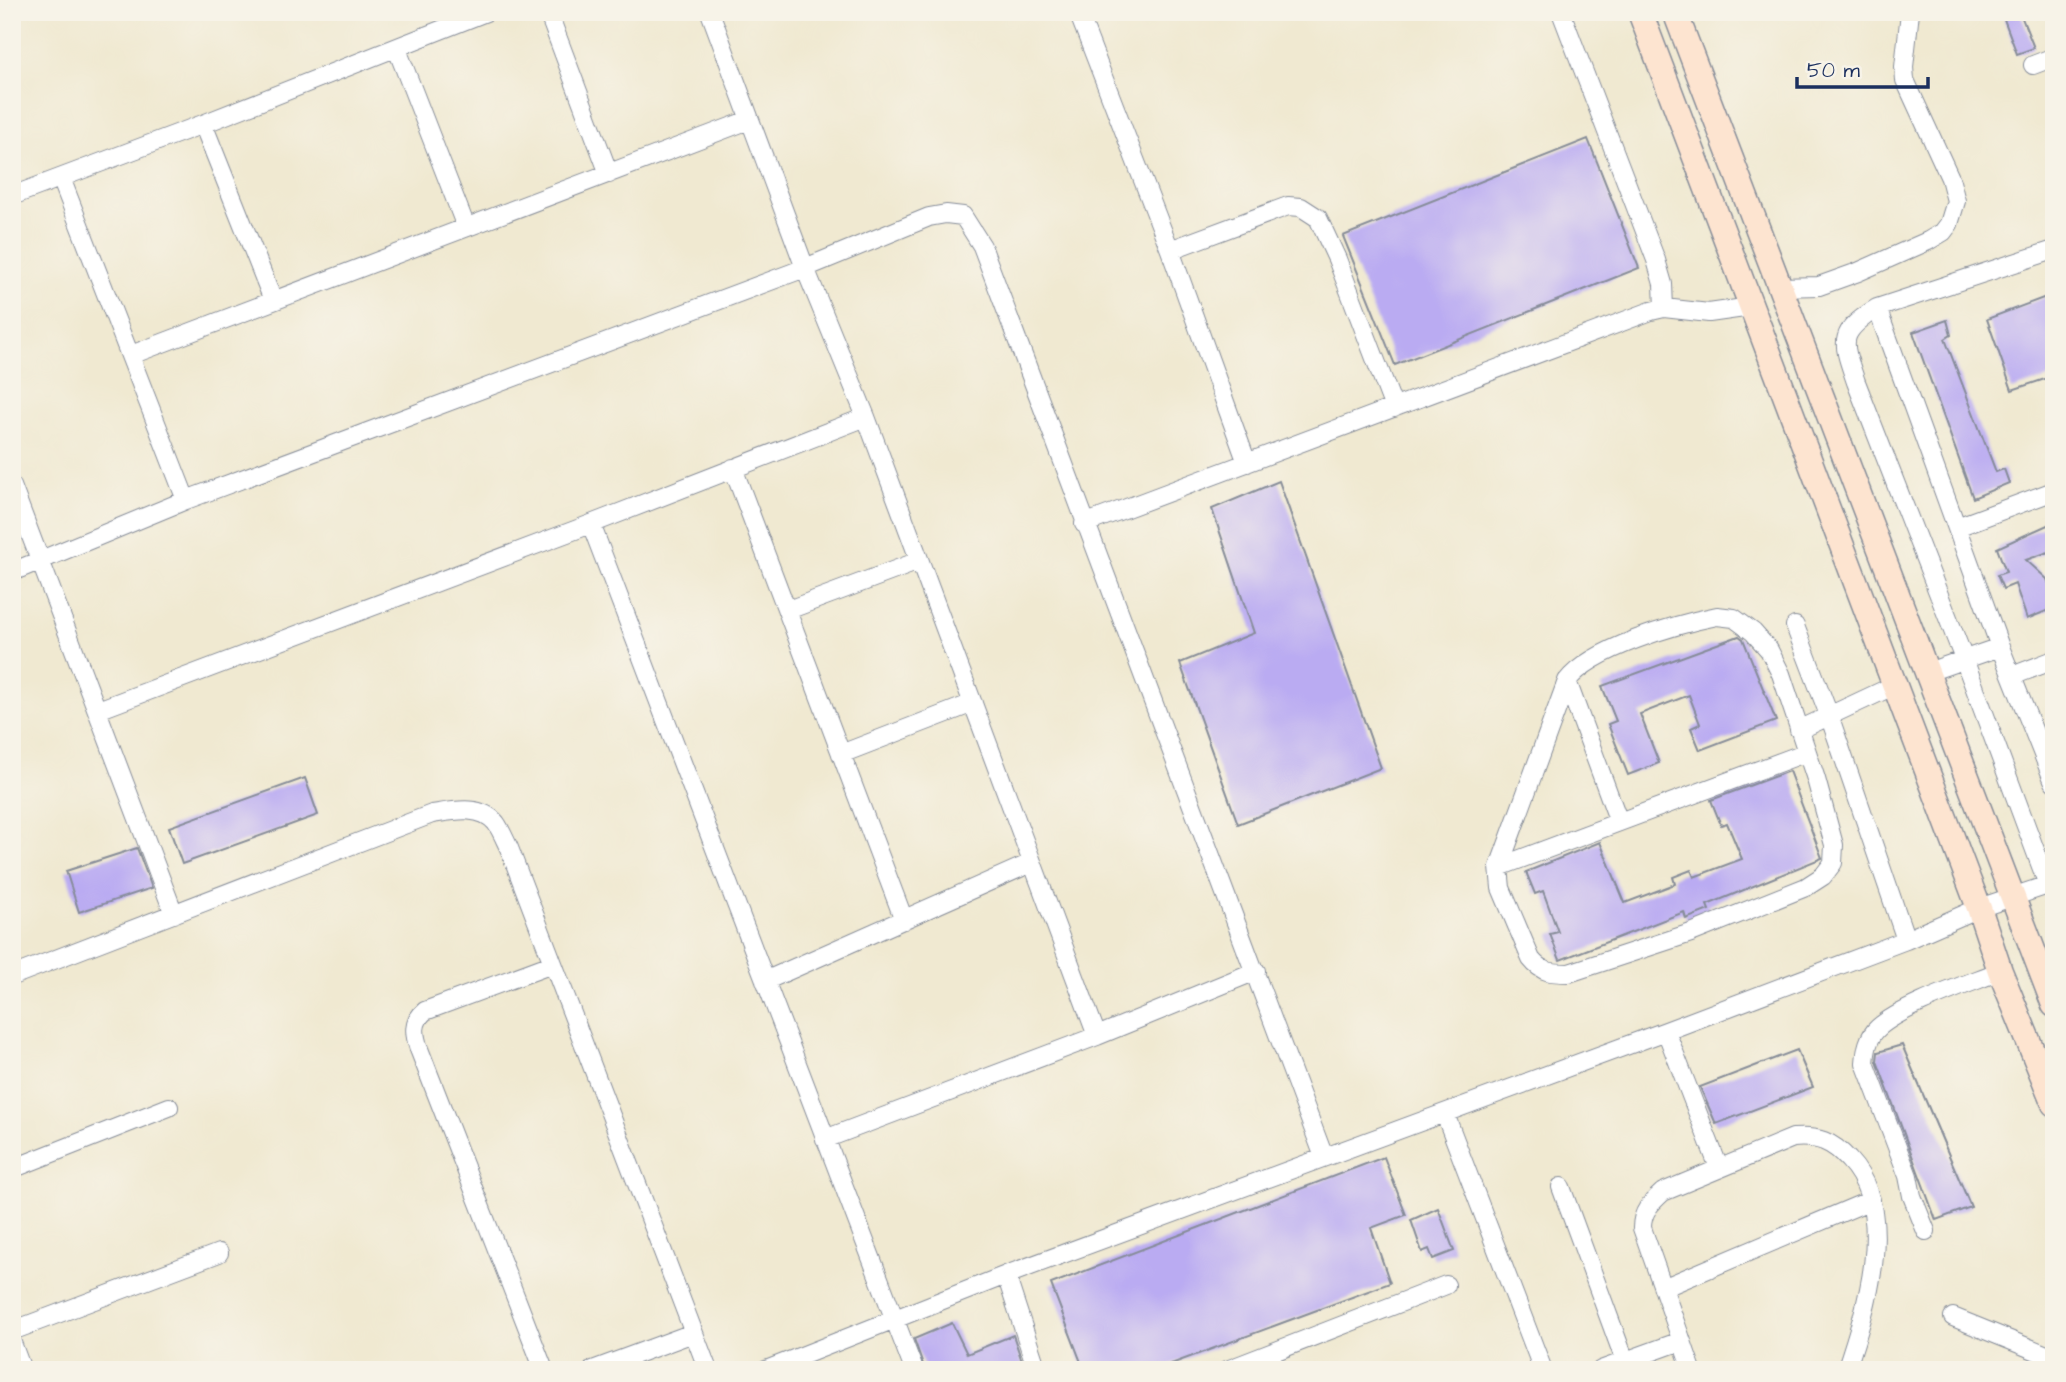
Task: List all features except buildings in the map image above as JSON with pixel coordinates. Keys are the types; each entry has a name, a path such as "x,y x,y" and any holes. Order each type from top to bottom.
{"street":[{"path":"12,196 397,49 486,12"},
{"path":"548,12 609,174"},
{"path":"710,12 805,268 866,417 1097,1036"},
{"path":"1078,12 1170,250 1247,463"},
{"path":"1561,12 1657,260 1663,284 1664,308"},
{"path":"1640,12 1979,908 2000,971 2054,1104"},
{"path":"1675,12 1925,673 2054,1005"},
{"path":"1779,287 1819,286 1858,272 1928,241 1949,224 1956,201 1950,178 1905,80 1910,12"},
{"path":"397,49 466,227"},
{"path":"2033,65 2054,57"},
{"path":"131,355 750,120"},
{"path":"203,124 273,300"},
{"path":"61,178 187,500"},
{"path":"1170,250 1288,206 1311,211 1318,218 1336,259 1394,408"},
{"path":"12,572 187,500 805,268 929,217 946,214 963,216 982,246 1084,524 1256,971 1324,1157"},
{"path":"766,1370 1006,1275 1667,1031 1906,940 1979,908 2051,884 1847,356 1845,343 1849,330 1859,319 1877,308 2054,250"},
{"path":"1084,524 1651,311 1664,308 1709,313 1751,307"},
{"path":"1877,308 2000,647 2054,782"},
{"path":"98,710 866,417"},
{"path":"733,468 904,920"},
{"path":"12,486 174,914"},
{"path":"1957,527 2054,491"},
{"path":"591,524 914,1370"},
{"path":"788,610 919,561"},
{"path":"1717,615 1734,618 1753,632 1769,650 1781,674 1799,730 1835,845 1833,863 1823,876 1805,887 1691,933 1569,974 1548,973 1538,968 1531,959 1501,888 1499,867 1567,681 1581,666 1617,647 1697,620 1717,615"},
{"path":"1795,626 1829,715 1906,940"},
{"path":"1925,673 2000,647"},
{"path":"2012,676 2054,660"},
{"path":"1567,681 1619,822"},
{"path":"1799,730 1895,685"},
{"path":"841,754 974,703"},
{"path":"1499,867 1807,752"},
{"path":"12,976 432,814 477,811 495,821 509,848 708,1370"},
{"path":"765,981 1031,863"},
{"path":"544,1370 419,1049 415,1026 417,1017 425,1011 552,964"},
{"path":"825,1139 1097,1036 1256,971"},
{"path":"1926,1231 1865,1063 1867,1045 1876,1029 1902,1012 2000,971"},
{"path":"1667,1031 1719,1168"},
{"path":"12,1169 169,1107"},
{"path":"1445,1114 1543,1370"},
{"path":"1692,1370 1642,1228 1642,1217 1650,1204 1663,1192 1793,1138 1810,1137 1828,1140 1858,1169 1874,1208 1875,1244 1865,1303 1846,1370"},
{"path":"1561,1187 1625,1361"},
{"path":"1663,1288 1871,1200"},
{"path":"12,1331 219,1253"},
{"path":"1006,1275 1037,1370"},
{"path":"1227,1370 1446,1285"},
{"path":"1953,1317 2054,1358"},
{"path":"593,1370 693,1332"},
{"path":"1601,1370 1681,1341"},
{"path":"12,1343 22,1370"}]}
